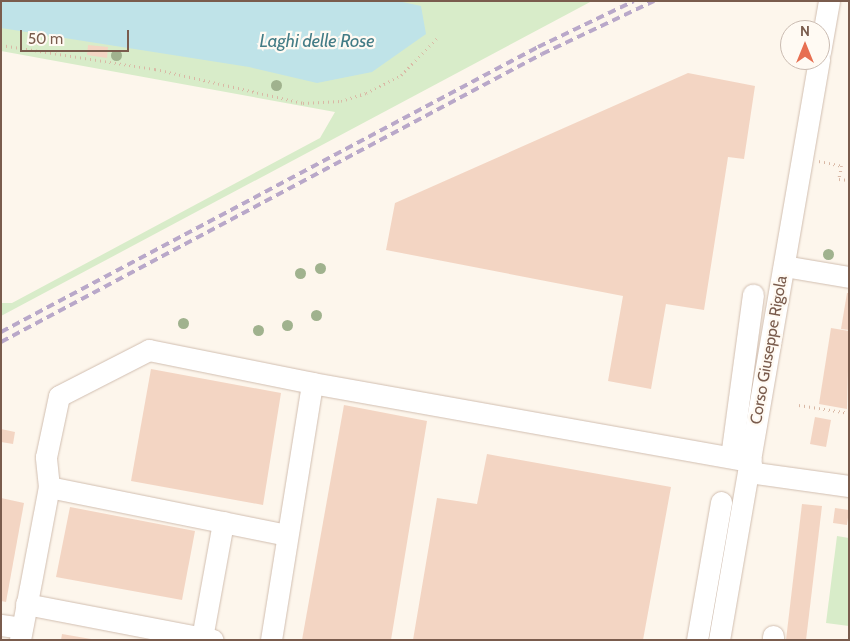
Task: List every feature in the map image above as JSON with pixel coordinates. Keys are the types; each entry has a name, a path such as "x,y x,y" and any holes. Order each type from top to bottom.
{"street":[{"path":"825,20 828,1"},
{"name":"Corso Giuseppe Rigola","path":"719,640 743,463 784,266 817,70"},
{"path":"784,266 849,277"},
{"path":"743,463 753,294"},
{"path":"14,631 26,604 49,487 46,458 59,396 149,350 312,383 743,463 849,486"},
{"path":"271,640 286,535 312,383"},
{"path":"49,487 286,535"},
{"path":"697,640 721,502"},
{"path":"26,604 208,639 223,522"}],"path":[{"path":"1,45 155,69 303,104 340,101 366,93 401,76 438,37"},
{"path":"816,160 842,166 839,179 849,180"},
{"path":"799,405 849,413"}],"green space":[{"path":"1,1 592,1 1,316 1,303 12,303 320,138 335,112 1,51"},
{"path":"837,536 849,538 849,626 826,623"}],"water":[{"name":"Laghi delle Rose","path":"1,1 398,1 421,6 426,34 372,72 317,83 249,67 1,28"}],"building":[{"path":"88,45 108,47 107,58 87,55"},
{"path":"688,73 755,86 744,159 728,157 704,310 666,304 651,389 608,381 623,296 386,250 395,203"},
{"path":"847,293 849,293 849,330 841,329"},
{"path":"831,328 849,331 847,409 819,404"},
{"path":"151,369 281,393 263,505 131,481"},
{"path":"344,405 427,421 391,640 302,640"},
{"path":"815,417 831,420 826,447 810,444"},
{"path":"1,429 15,432 13,444 1,442"},
{"path":"487,454 671,487 643,640 413,640 437,498 477,504"},
{"path":"1,498 24,503 6,602 1,601"},
{"path":"802,504 822,506 806,640 786,640"},
{"path":"70,507 195,531 182,600 56,577"},
{"path":"835,508 849,510 847,525 833,523"},
{"path":"62,634 91,639 91,640 61,640"}],"railway":[{"path":"1,332 538,47 634,1"},
{"path":"1,342 542,54 654,1"}]}
